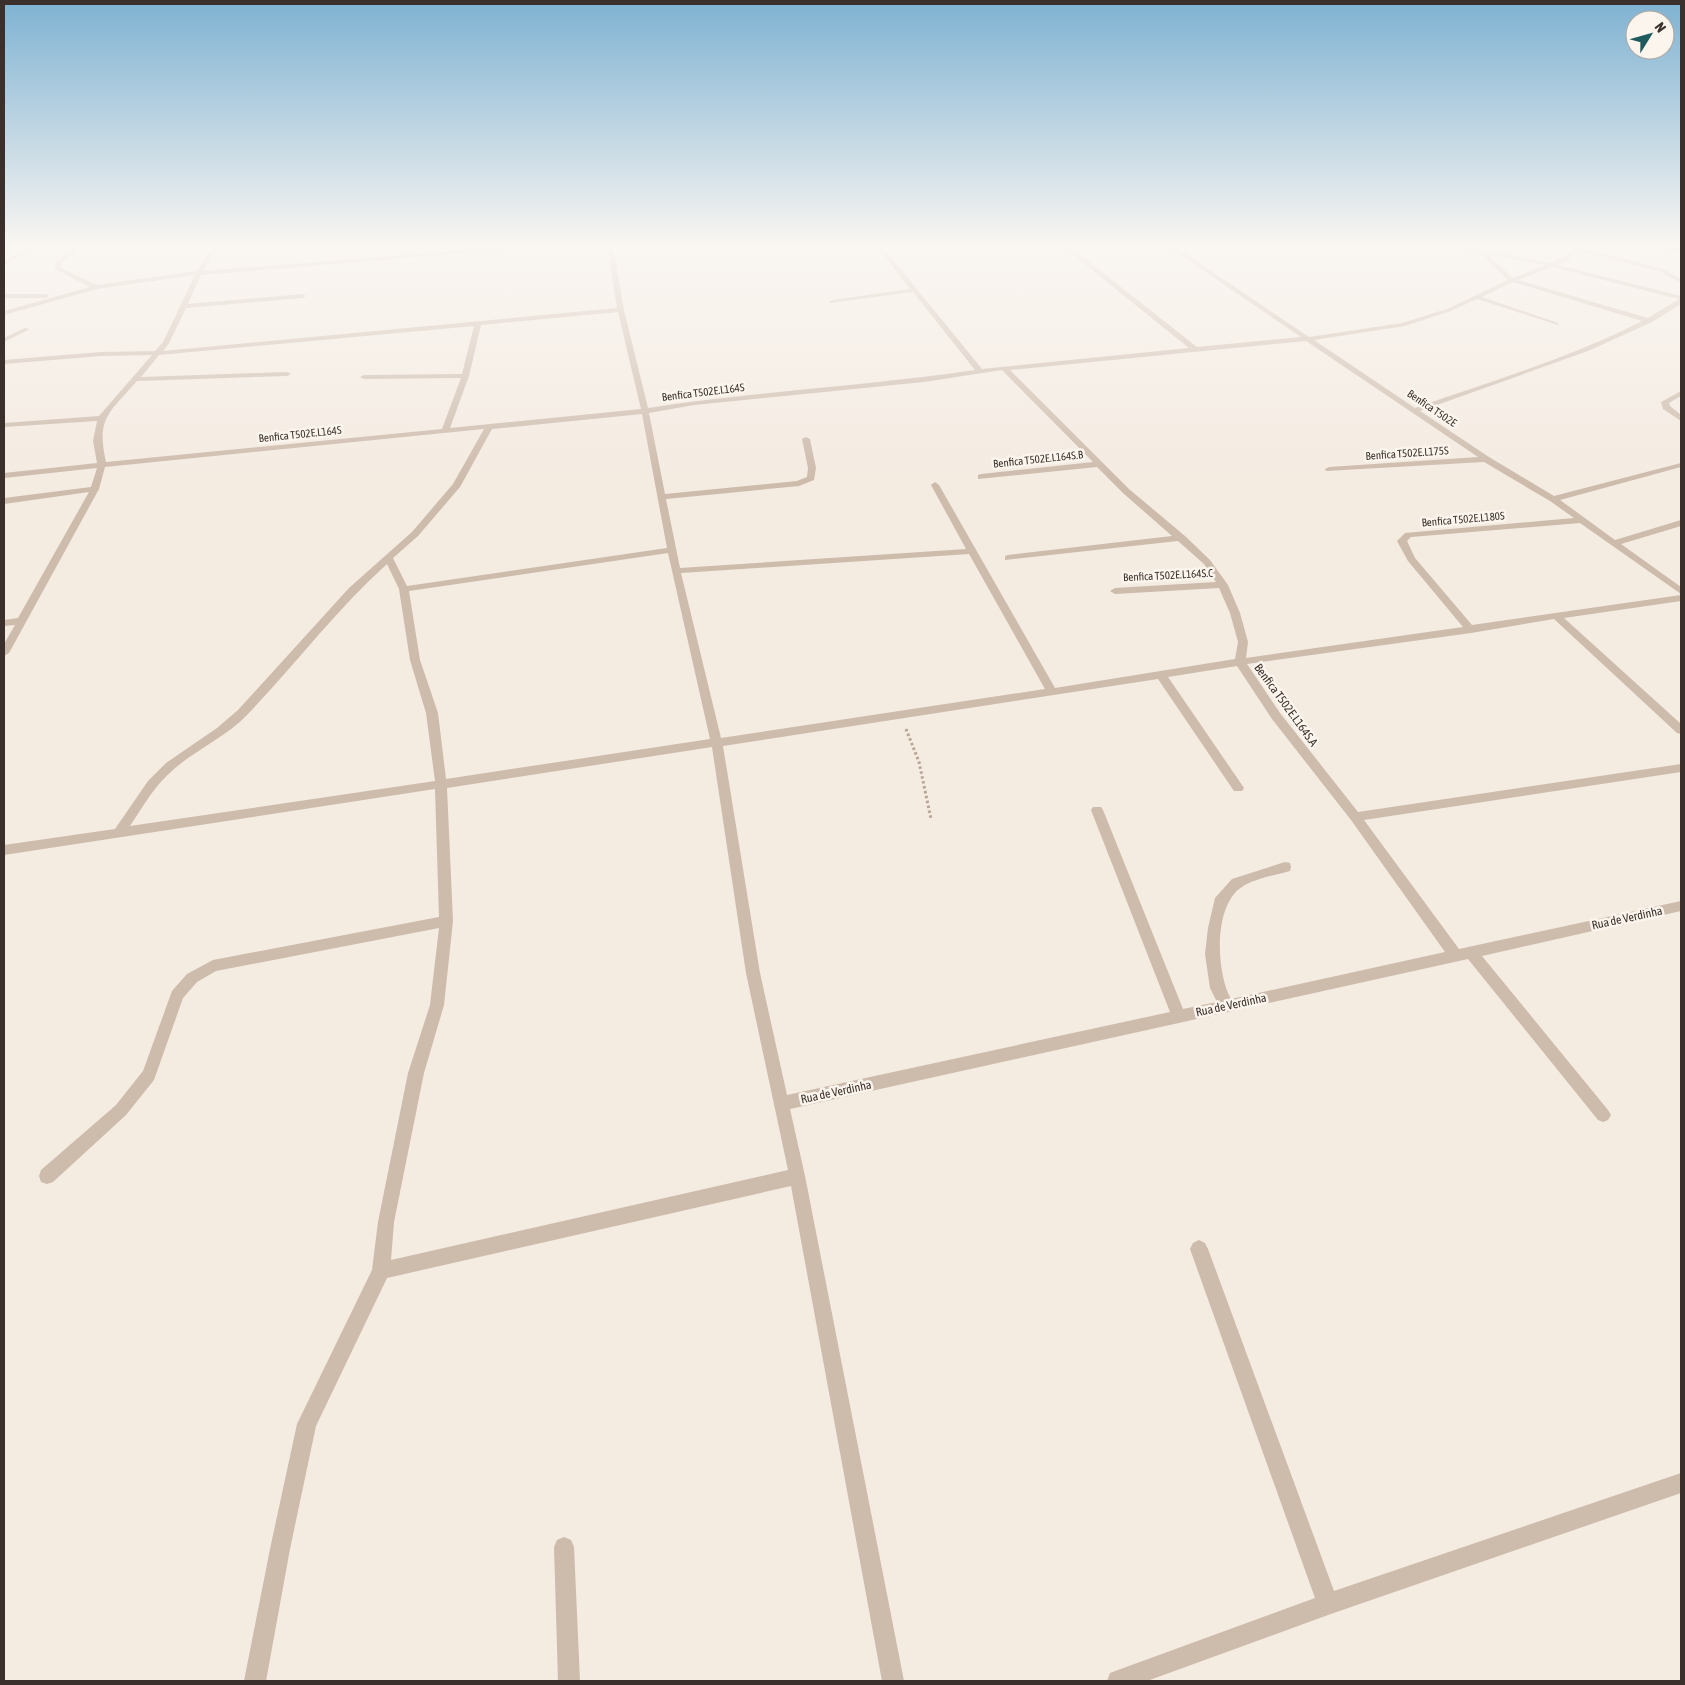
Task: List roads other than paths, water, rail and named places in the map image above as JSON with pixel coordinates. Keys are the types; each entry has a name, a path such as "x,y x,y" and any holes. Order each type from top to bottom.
{"street":[{"path":"4,653 95,490 102,465 97,441 101,418 160,353 175,325"},
{"path":"4,362 101,354 160,353 471,325"},
{"path":"445,431 465,376 478,325"},
{"path":"624,325 645,411 676,571 717,743 754,973 797,1176 893,1681"},
{"path":"943,325 980,371"},
{"path":"1164,325 1196,350"},
{"name":"Benfica T502E","path":"1285,325 1486,458 1553,499 1681,591"},
{"name":"Benfica T502E.L164S","path":"4,475 645,411 694,403 879,385 1004,368 1306,339 1404,325"},
{"path":"1416,410 1603,344 1643,325"},
{"path":"4,340 27,329"},
{"name":"Benfica T502E.L164S.A","path":"1004,368 1126,491 1182,538 1207,562 1223,585 1235,613 1243,642 1240,662 1276,716 1355,817 1455,955"},
{"path":"137,379 288,374"},
{"path":"364,377 465,376"},
{"path":"1681,393 1666,402 1666,407 1681,419"},
{"path":"4,425 101,418"},
{"path":"118,834 152,784 170,766 221,731 242,713 352,590 415,534 457,485 490,426"},
{"path":"662,496 799,483 811,478 812,468 806,439"},
{"name":"Benfica T502E.L175S","path":"1329,470 1486,458"},
{"name":"Benfica T502E.L164S.B","path":"981,477 1098,464"},
{"path":"1553,499 1681,465"},
{"path":"935,485 1052,692"},
{"path":"4,502 95,490"},
{"name":"Benfica T502E.L180S","path":"1471,630 1410,559 1402,541 1408,535 1581,520"},
{"path":"1614,543 1681,523"},
{"path":"1008,558 1182,538"},
{"path":"404,589 672,550"},
{"path":"676,571 973,551"},
{"path":"255,1681 280,1549 307,1424 381,1271 386,1222 416,1074 437,1006 446,921 441,783 432,713 415,660 404,589 389,559"},
{"name":"Benfica T502E.L164S.C","path":"1115,590 1223,585"},
{"path":"4,850 441,783 899,716 1240,662 1471,630 1681,598"},
{"path":"1556,616 1681,730"},
{"path":"4,623 21,621"},
{"path":"1161,675 1238,788"},
{"path":"1355,817 1681,768"},
{"path":"1097,810 1179,1016"},
{"path":"1227,1006 1217,988 1212,954 1215,928 1222,898 1237,883 1285,867"},
{"name":"Rua de Verdinha","path":"782,1104 1681,906"},
{"path":"47,1176 121,1110 149,1075 177,995 192,978 213,966 446,921"},
{"path":"1471,952 1603,1115"},
{"path":"381,1271 797,1176"},
{"path":"1199,1249 1328,1604"},
{"path":"1118,1681 1328,1604 1681,1483"},
{"path":"564,1547 569,1681"}]}
